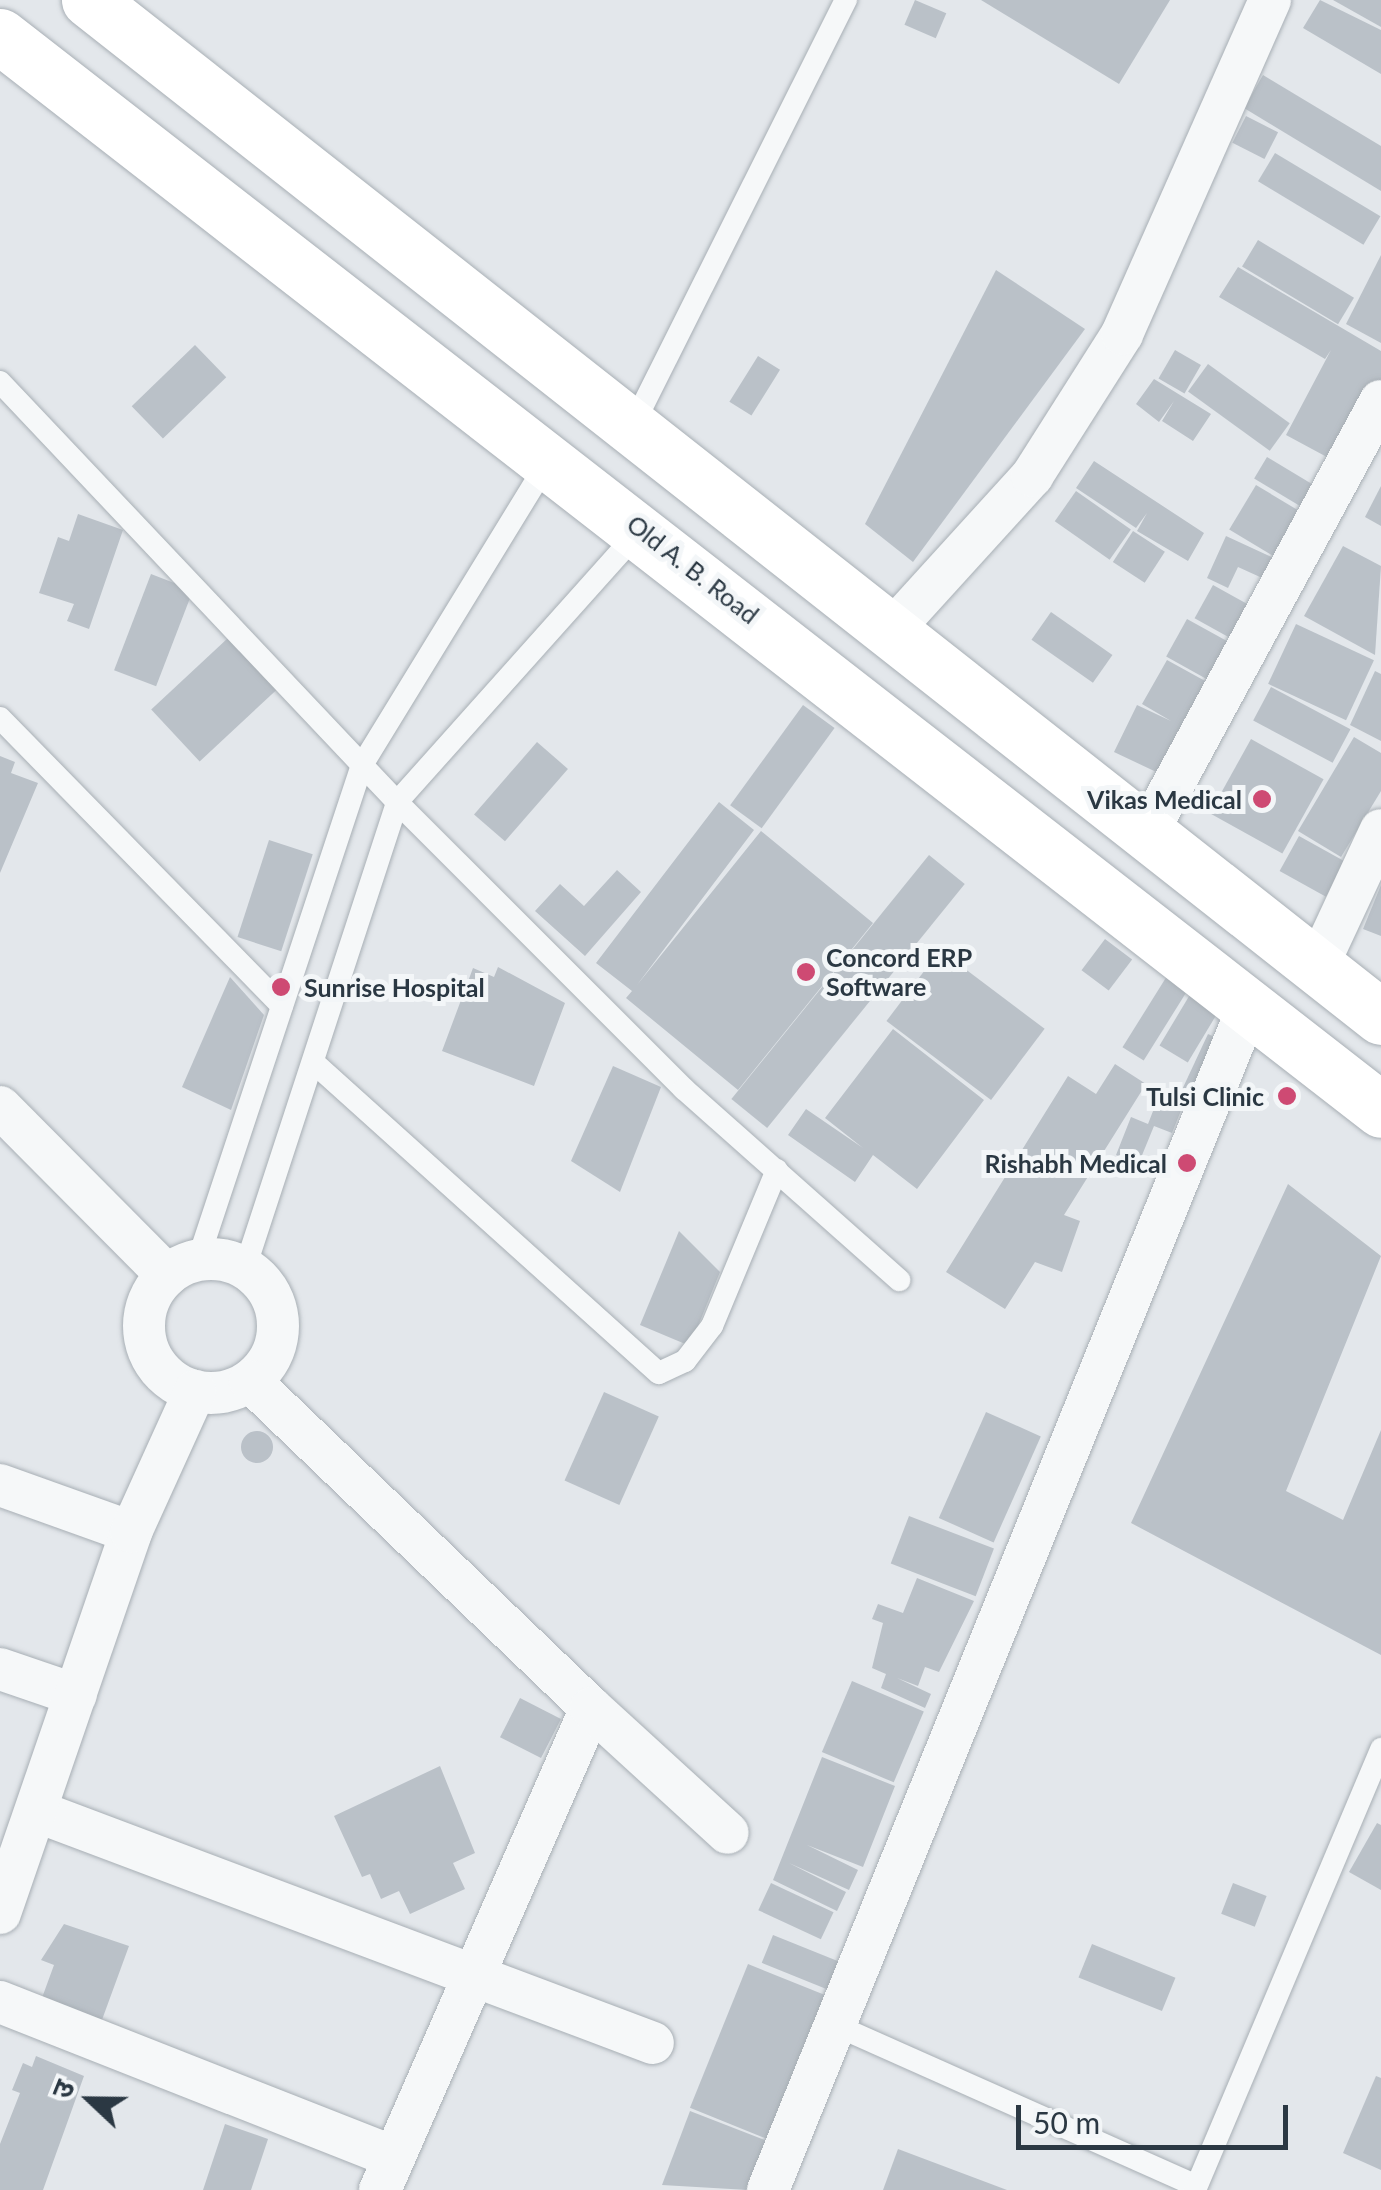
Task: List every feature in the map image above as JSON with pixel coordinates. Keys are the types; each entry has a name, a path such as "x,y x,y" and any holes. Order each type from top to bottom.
{"main road":[{"path":"89,0 1381,1017"},
{"name":"Old A. B. Road","path":"0,36 551,458 1381,1110"},
{"path":"101,116 158,57"}],"street":[{"path":"891,630 1032,476 1122,334 1270,0"},
{"path":"1147,833 1381,401"},
{"path":"1317,967 1381,830"},
{"path":"768,2190 1249,1006"},
{"path":"0,1107 183,1267 245,1268 277,1314 274,1352 250,1381 195,1392 163,1373 145,1340 148,1304 183,1267"},
{"path":"250,1381 591,1708 728,1833"},
{"path":"1,1908 132,1532 195,1392"},
{"path":"0,1485 132,1532"},
{"path":"0,1669 76,1694"},
{"path":"0,2002 387,2174 469,1975 591,1708"},
{"path":"36,1810 653,2042"}],"lane":[{"path":"632,428 846,0"},
{"path":"0,382 397,802 684,1089 899,1280"},
{"path":"183,1267 282,1006 362,765 551,458"},
{"path":"245,1268 397,802 641,528"},
{"path":"0,718 282,1006"},
{"path":"313,1062 659,1373 685,1362 712,1326 777,1170"},
{"path":"835,2025 1196,2188 1381,1748"}],"building":[{"path":"915,0 946,13 936,38 904,25"},
{"path":"981,0 1170,0 1119,84"},
{"path":"1320,0 1381,30 1381,74 1303,28"},
{"path":"1333,0 1381,0 1381,27"},
{"path":"1263,75 1381,146 1381,191 1244,108"},
{"path":"1246,116 1278,132 1264,159 1232,143"},
{"path":"1275,153 1380,216 1363,245 1258,181"},
{"path":"1258,240 1354,298 1338,324 1242,267"},
{"path":"1381,255 1381,343 1346,324"},
{"path":"1238,267 1381,351 1381,383 1338,463 1286,435 1331,350 1325,359 1219,297"},
{"path":"996,270 1085,329 913,562 865,524"},
{"path":"195,345 226,377 163,439 132,406"},
{"path":"1175,350 1201,365 1184,394 1158,379"},
{"path":"758,356 780,370 751,416 729,402"},
{"path":"1208,364 1290,423 1270,451 1188,392"},
{"path":"1154,379 1211,414 1193,441 1162,421 1174,401 1159,422 1136,404"},
{"path":"1267,457 1324,491 1311,512 1254,478"},
{"path":"1094,461 1204,533 1188,561 1137,531 1147,513 1136,528 1076,488"},
{"path":"1256,485 1310,517 1283,562 1229,530"},
{"path":"1381,486 1381,526 1365,517"},
{"path":"1076,491 1131,529 1110,560 1055,521"},
{"path":"78,514 123,530 89,629 67,621 74,604 39,593 58,537 69,541"},
{"path":"1133,531 1165,552 1145,583 1113,562"},
{"path":"1226,536 1280,561 1271,582 1238,567 1228,588 1207,578"},
{"path":"1343,546 1381,566 1375,655 1304,616"},
{"path":"151,574 193,590 156,686 114,670"},
{"path":"1213,585 1257,609 1238,642 1195,618"},
{"path":"1051,612 1112,655 1093,683 1031,640"},
{"path":"1187,619 1238,647 1217,685 1166,657"},
{"path":"1296,624 1374,660 1346,720 1268,684"},
{"path":"228,638 276,690 200,762 151,710"},
{"path":"1167,660 1216,687 1169,778 1114,752 1137,705 1171,721 1142,704"},
{"path":"1375,671 1381,674 1381,741 1350,725"},
{"path":"1271,687 1350,729 1333,763 1253,721"},
{"path":"803,705 835,728 762,828 730,805"},
{"path":"1354,737 1381,753 1381,791 1341,857 1298,831"},
{"path":"1251,739 1324,779 1282,854 1210,813"},
{"path":"537,742 568,769 505,841 474,814"},
{"path":"0,756 15,762 11,773 38,783 0,873"},
{"path":"719,802 754,830 637,985 761,831 873,923 738,1090 626,998 632,991 596,963"},
{"path":"1299,836 1345,862 1326,897 1280,871"},
{"path":"269,840 313,854 281,951 237,937"},
{"path":"929,855 965,884 767,1128 731,1099"},
{"path":"617,870 641,892 585,956 535,911 560,884 584,906"},
{"path":"1381,885 1381,936 1363,929"},
{"path":"1105,939 1132,959 1109,991 1082,970"},
{"path":"940,950 1045,1029 991,1100 886,1021"},
{"path":"498,967 565,1003 534,1086 442,1051 473,968 494,977"},
{"path":"1167,976 1188,989 1144,1060 1122,1047"},
{"path":"230,977 264,1015 231,1110 182,1087"},
{"path":"1194,988 1222,1005 1188,1062 1159,1045"},
{"path":"893,1029 984,1100 917,1189 873,1155 855,1182 788,1135 806,1109 863,1148 825,1118"},
{"path":"1208,1034 1225,1042 1198,1100 1181,1092"},
{"path":"1115,1064 1146,1084 1064,1215 1080,1221 1062,1272 1035,1262 1005,1309 946,1272 1068,1076 1096,1094"},
{"path":"613,1066 661,1087 620,1192 571,1161"},
{"path":"1162,1088 1186,1098 1172,1133 1154,1126 1138,1165 1116,1155 1131,1117 1148,1124"},
{"path":"1288,1184 1381,1256 1286,1491 1343,1520 1381,1430 1381,1655 1131,1523"},
{"path":"679,1231 720,1272 690,1346 640,1325"},
{"path":"604,1392 659,1416 619,1505 565,1481"},
{"path":"986,1412 1041,1436 994,1542 939,1518"},
{"path":"257,1431 268,1436 273,1447 268,1458 257,1463 246,1458 241,1447 246,1436"},
{"path":"909,1516 994,1549 976,1596 891,1564"},
{"path":"917,1578 974,1601 939,1672 925,1667 918,1686 897,1678 931,1694 925,1708 881,1688 886,1674 872,1668 883,1623 872,1619 878,1604 903,1613"},
{"path":"852,1681 924,1711 894,1782 822,1752"},
{"path":"520,1698 561,1719 541,1758 500,1737"},
{"path":"822,1757 895,1786 863,1867 807,1845 858,1870 849,1890 789,1863 846,1892 837,1911 773,1880"},
{"path":"440,1766 475,1853 453,1863 465,1889 410,1914 399,1891 381,1899 370,1874 362,1877 334,1816"},
{"path":"1377,1823 1381,1825 1381,1890 1349,1872"},
{"path":"771,1883 834,1912 821,1939 758,1910"},
{"path":"1233,1883 1267,1896 1255,1927 1221,1914"},
{"path":"64,1924 129,1946 99,2028 39,2006 54,1965 41,1960"},
{"path":"773,1935 839,1962 828,1989 762,1963"},
{"path":"1092,1944 1175,1978 1162,2011 1079,1977"},
{"path":"748,1964 827,1996 769,2140 690,2108"},
{"path":"36,2056 84,2076 43,2190 0,2190 0,2144 20,2093 12,2090 23,2063 32,2067"},
{"path":"1376,2076 1381,2078 1381,2170 1343,2153"},
{"path":"690,2111 767,2141 748,2190 662,2185"},
{"path":"225,2124 268,2139 251,2190 203,2190"},
{"path":"898,2149 1007,2190 883,2190"}],"place":[{"name":"Vikas Medical","path":"1262,799"},
{"name":"Concord ERP Software","path":"806,972"},
{"name":"Sunrise Hospital","path":"281,987"},
{"name":"Tulsi Clinic","path":"1287,1096"},
{"name":"Rishabh Medical","path":"1187,1163"}]}
